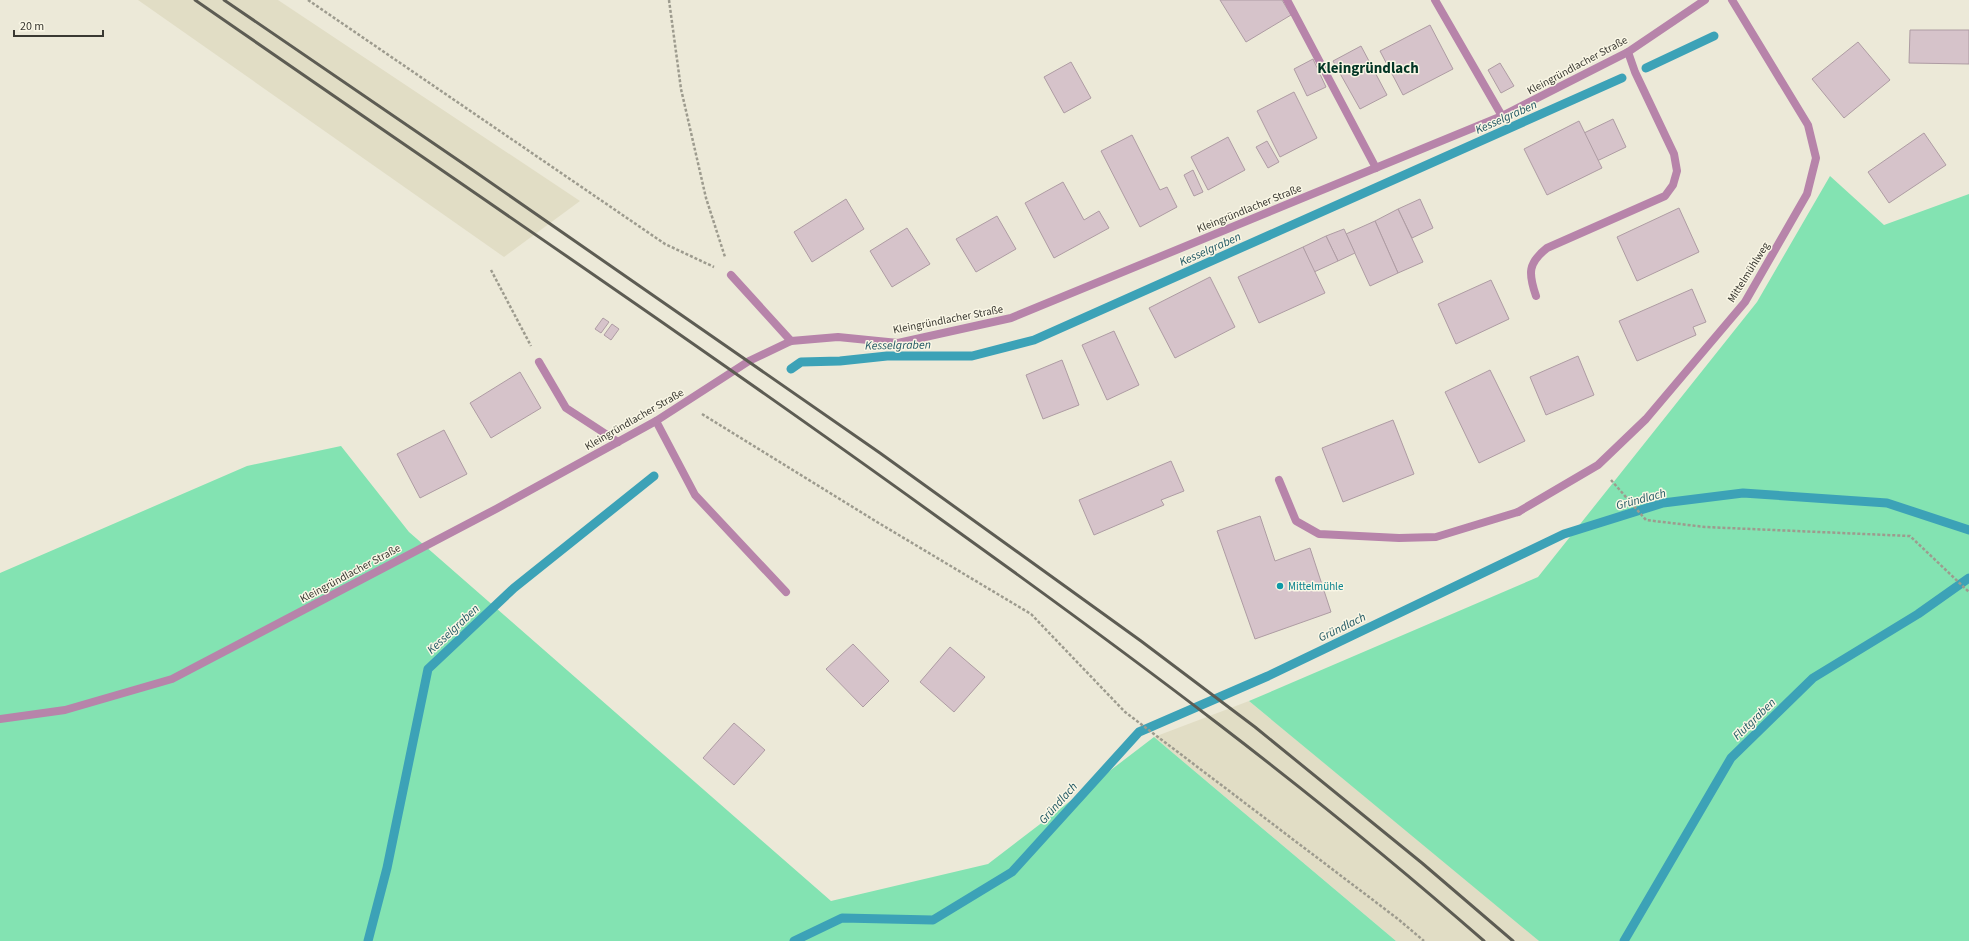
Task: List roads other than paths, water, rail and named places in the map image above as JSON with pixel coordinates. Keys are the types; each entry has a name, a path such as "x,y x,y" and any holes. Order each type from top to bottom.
{"street":[{"path":"1287,0 1376,168"},
{"path":"1435,0 1502,116"},
{"name":"Kleingründlacher Straße","path":"0,719 65,710 172,679 489,512 618,442 685,404 749,361 791,341 838,337 898,343 1011,318 1502,116 1628,52 1705,0"},
{"name":"Mittelmühlweg","path":"1279,480 1296,521 1319,534 1399,538 1436,536 1518,512 1598,465 1646,419 1745,302 1807,194 1816,158 1808,125 1732,0"},
{"path":"1536,296 1531,282 1531,268 1536,256 1547,248 1665,196 1673,185 1677,171 1674,154 1635,72 1628,52"},
{"path":"730,275 791,341"},
{"path":"540,362 566,408 618,442"},
{"path":"656,421 695,495 786,592"}],"waterway":[{"name":"Kesselgraben","path":"1646,68 1714,36"},
{"name":"Kesselgraben","path":"791,369 801,362 840,361 887,356 972,356 1034,340 1622,78"},
{"name":"Kesselgraben","path":"368,941 387,868 428,669 514,588 654,476"},
{"name":"Gründlach","path":"794,941 842,918 933,920 1012,872 1139,732 1268,676 1564,534 1663,503 1743,493 1887,503 1969,530"},
{"name":"Flutgraben","path":"1624,941 1731,758 1813,678 1918,614 1969,578"}],"railway":[{"path":"195,0 568,257 847,452 1079,619 1285,776 1419,885 1484,941"},
{"path":"224,0 474,171 880,453 1141,641 1255,727 1422,863 1513,941"}],"place":[{"name":"Mittelmühle","path":"1280,586"}],"district":[{"name":"Kleingründlach","path":"1368,68"}]}
